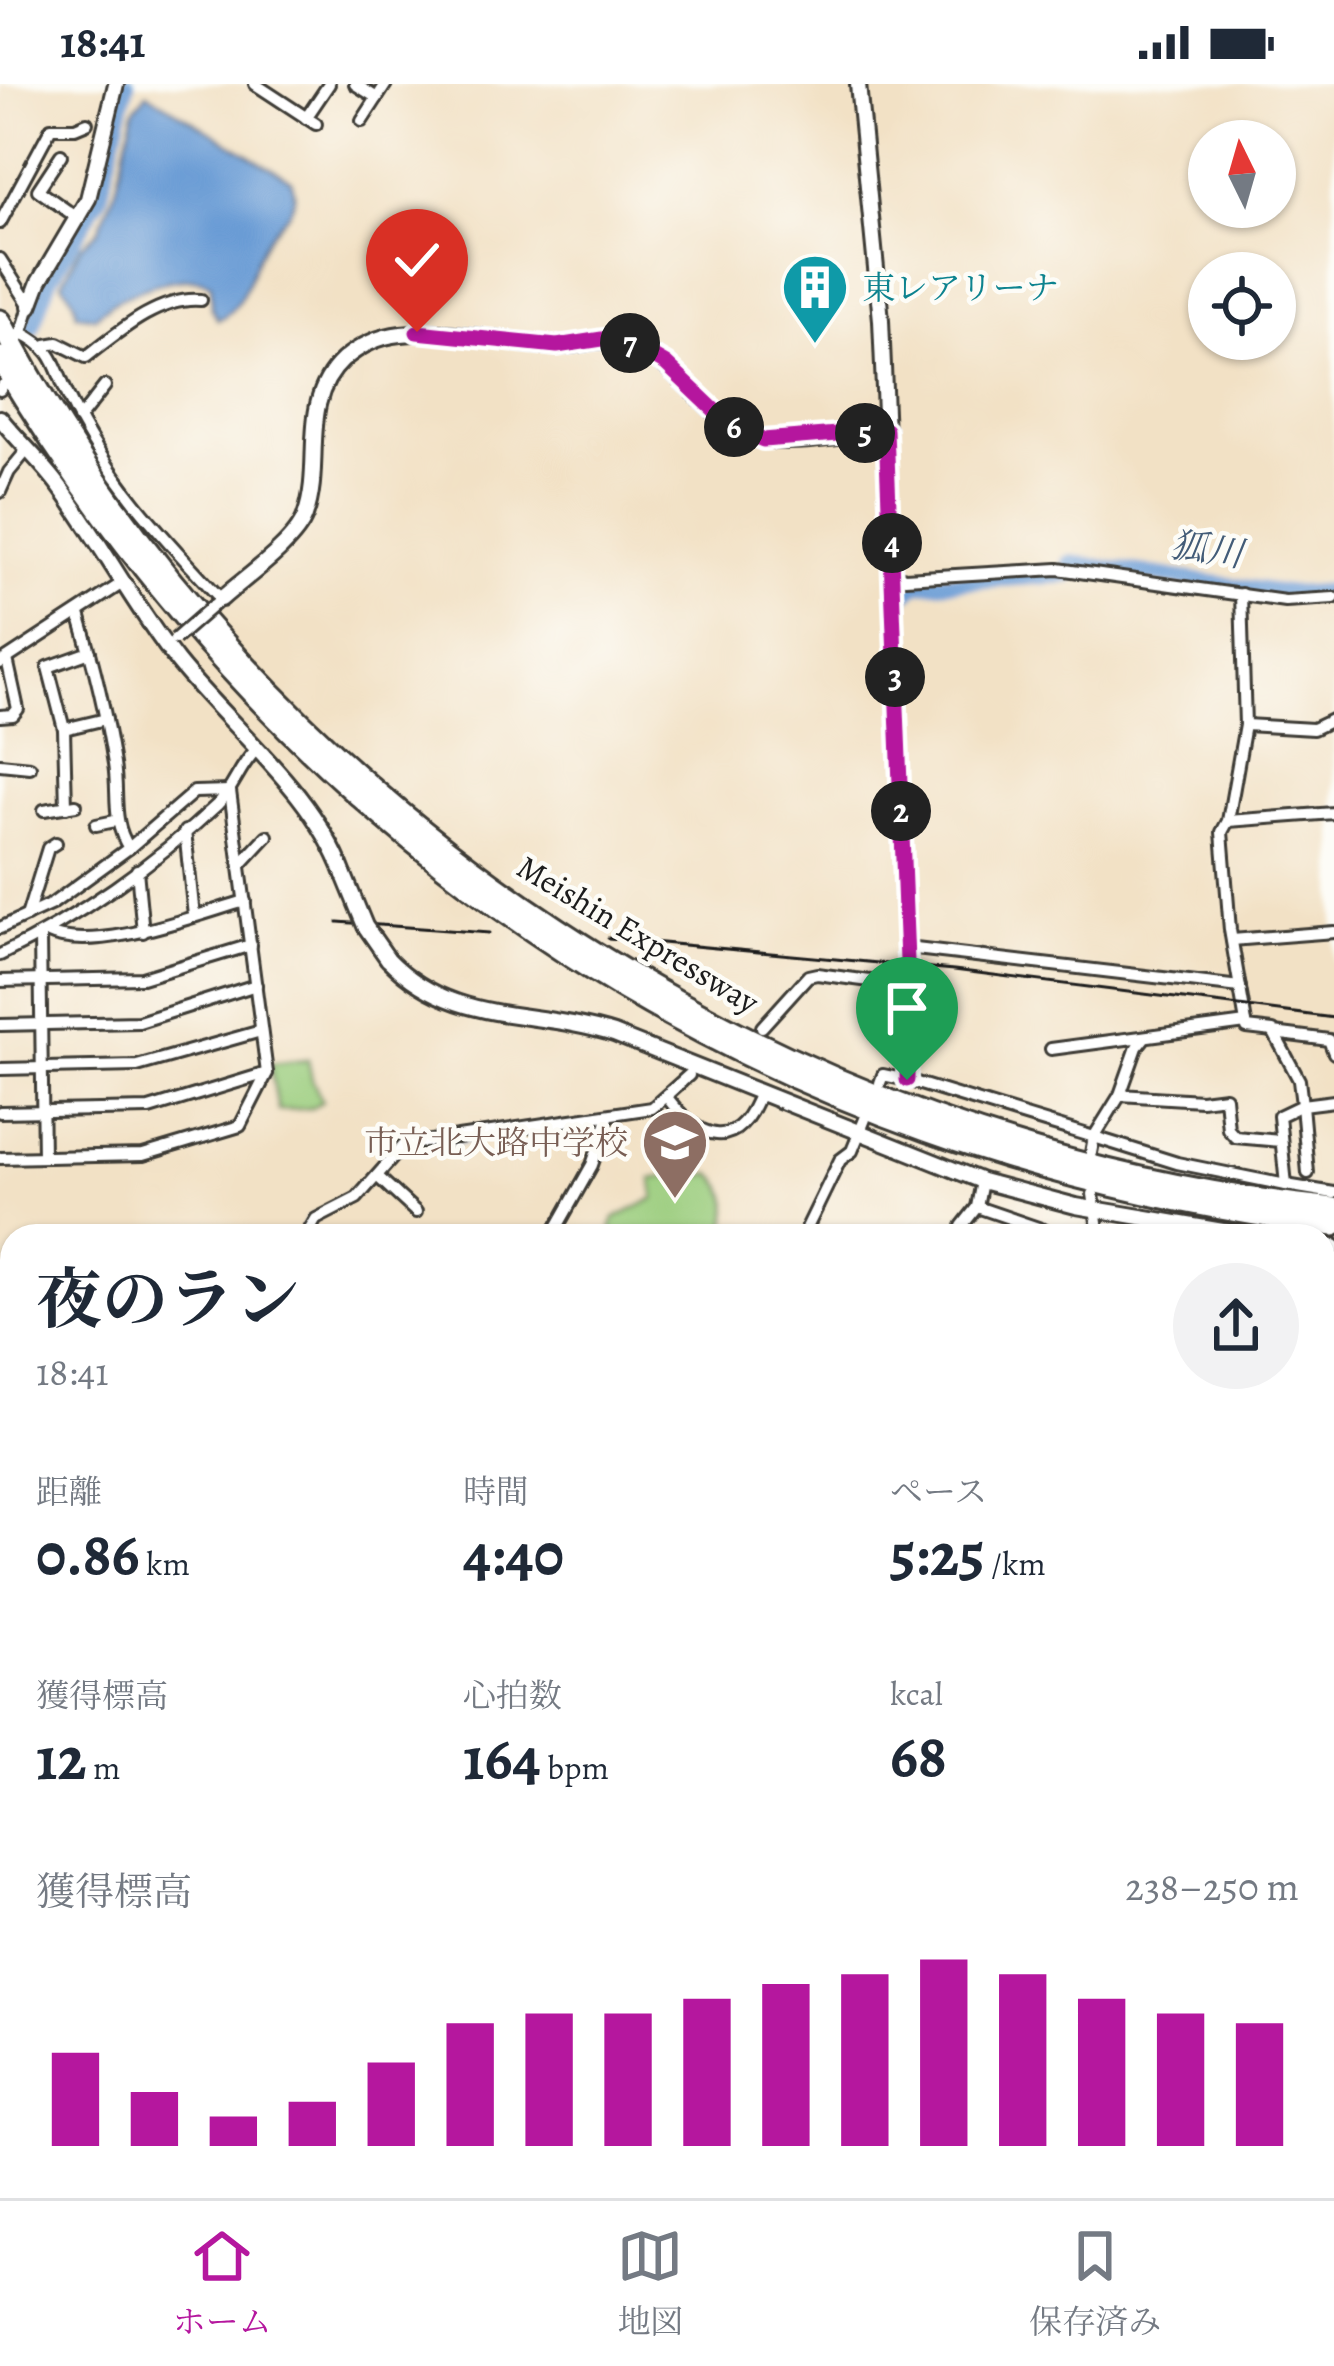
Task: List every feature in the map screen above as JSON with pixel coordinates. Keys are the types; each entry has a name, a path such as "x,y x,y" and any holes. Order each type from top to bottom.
{"highway":[{"name":"Meishin Expressway","path":"0,321 88,468 131,528 258,676 411,821 548,923 615,967 757,1044 964,1128 1083,1164 1334,1209"},
{"name":"Meishin Expressway","path":"0,358 107,523 235,676 299,742 418,847 546,941 754,1059 935,1135 1112,1187 1188,1204 1327,1224"}],"street":[{"path":"116,84 92,189 39,282 21,336 46,345 58,343 86,357 136,319 190,298 201,300"},
{"path":"264,86 311,121 329,84"},
{"path":"355,84 376,98"},
{"path":"362,121 386,84"},
{"path":"859,84 879,287 886,430 907,948 907,1080"},
{"path":"0,224 52,128 87,123"},
{"path":"54,161 38,190 79,219"},
{"path":"0,259 30,306"},
{"path":"171,643 304,520 317,404 332,372 355,351 390,335 417,332 557,346 602,339 626,341 666,364 731,426 753,437 774,441 886,430"},
{"path":"46,345 98,455 142,516 218,601"},
{"path":"79,419 105,386"},
{"path":"0,418 57,482 124,582 256,751 315,814 365,926 388,959 414,982 457,1005 601,1030 862,1126 982,1181 1180,1224"},
{"path":"0,492 27,450"},
{"path":"892,574 905,578 1058,569 1285,601 1334,598 1334,609"},
{"path":"0,716 14,715 18,709 3,661 124,582"},
{"path":"1240,594 1245,724 1222,832 1232,940 1247,1028 1329,1040 1334,1053"},
{"path":"79,614 116,772 116,821 129,848"},
{"path":"44,810 71,806 64,729 48,667 90,652"},
{"path":"64,729 106,718"},
{"path":"1245,724 1313,729 1334,719"},
{"path":"0,1158 143,1155 240,1126 267,1073 230,791 237,771 256,751"},
{"path":"0,764 30,767"},
{"path":"0,956 43,934 137,870 230,791"},
{"path":"0,928 52,904 129,848 194,792 230,791"},
{"path":"1228,821 1334,813"},
{"path":"96,826 116,821"},
{"path":"184,831 194,916"},
{"path":"241,865 267,836"},
{"path":"27,916 48,848 56,843"},
{"path":"137,870 143,932"},
{"path":"43,934 58,938 143,932 245,902"},
{"path":"1232,940 1334,932"},
{"path":"43,934 43,1157"},
{"path":"0,981 142,978 251,945"},
{"path":"907,948 1240,987"},
{"path":"762,1027 808,976 908,986"},
{"path":"0,1024 139,1022 256,985"},
{"path":"1051,1049 1246,1023"},
{"path":"0,1069 137,1066 261,1030"},
{"path":"1274,1033 1299,1080 1308,1173"},
{"path":"1091,1153 1094,1137 1120,1095 1145,1037"},
{"path":"0,1112 149,1109 267,1073"},
{"path":"313,1224 357,1198 404,1145 652,1108 688,1075"},
{"path":"880,1083 883,1075 907,1080 1178,1163 1334,1193"},
{"path":"666,1096 694,1127 715,1135 728,1134 749,1118 760,1092"},
{"path":"1120,1095 1226,1097 1228,1129 1235,1137 1281,1141"},
{"path":"1286,1185 1279,1116 1302,1105 1334,1102"},
{"path":"559,1224 592,1165 608,1115"},
{"path":"809,1224 862,1126"},
{"path":"376,1176 416,1212"},
{"path":"964,1224 977,1208 982,1181"},
{"path":"1094,1202 1097,1224"},
{"path":"977,1208 1024,1224"},
{"path":"1000,1217 1001,1224"}],"green space":[{"path":"308,1060 322,1101 312,1108 278,1111 270,1064"},
{"path":"712,1173 727,1195 727,1224 613,1224 614,1219 655,1198 652,1179 680,1174 682,1181"}],"water":[{"path":"147,93 291,180 295,196 290,211 261,250 236,304 218,320 212,309 211,284 199,280 150,286 117,300 95,317 77,314 62,283 81,246 98,231 116,188 134,110"}],"waterway":[{"path":"32,328 50,279 100,196 127,84"},
{"name":"狐川","path":"1070,563 1292,594 1334,591"},
{"name":"狐川","path":"905,594 917,584 1068,575"},
{"name":"狐川","path":"588,1123 600,1122"},
{"name":"狐川","path":"523,1133 555,1128"},
{"name":"狐川","path":"434,1146 502,1136"},
{"name":"狐川","path":"306,1224 316,1214"}],"railway":[{"path":"338,922 489,933"},
{"path":"608,938 954,970 1334,1018"}],"place":[{"name":"東レアリーナ","path":"815,346"},
{"name":"市立北大路中学校","path":"675,1201"}],"route":[{"path":"417,332 557,346 602,339 626,341 666,364 731,426 763,440 886,430 908,986 907,1080"}]}
